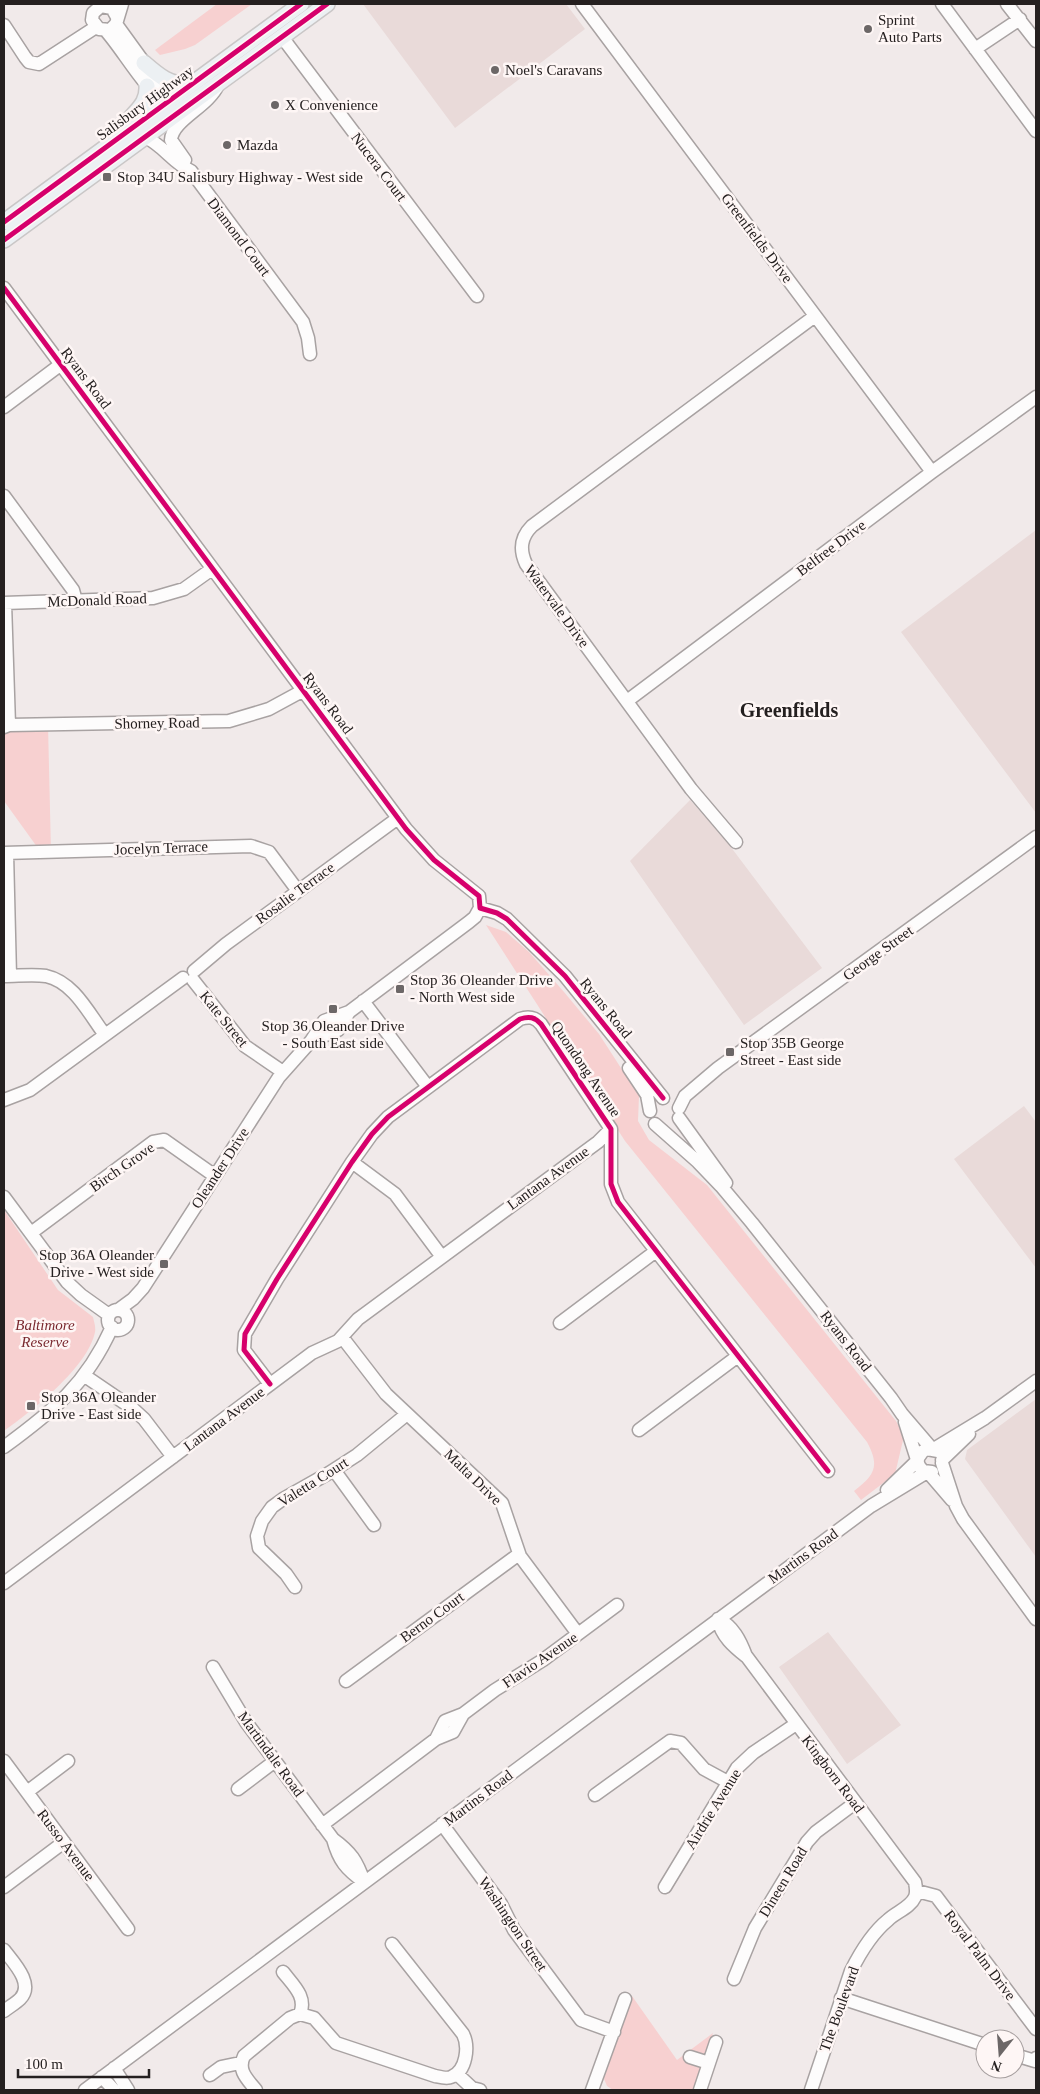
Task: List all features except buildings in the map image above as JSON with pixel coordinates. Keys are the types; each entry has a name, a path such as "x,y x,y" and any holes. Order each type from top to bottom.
{"main road":[{"name":"Salisbury Highway","path":"4,222 301,4"},
{"name":"Salisbury Highway","path":"4,240 327,4"},
{"path":"144,63 167,82 190,85"},
{"path":"160,126 167,102 178,103 221,73 246,63"},
{"path":"114,141 132,116 143,105 147,97 147,86"}],"street":[{"name":"Greenfields Drive","path":"582,4 932,472"},
{"path":"942,4 1036,131"},
{"path":"1007,4 1036,41"},
{"path":"107,5 92,16 109,24 144,63 166,93 167,102 159,99 147,86 109,24 107,5"},
{"path":"975,49 1020,19"},
{"path":"4,25 25,58 29,62 39,64 109,24"},
{"name":"Nucera Court","path":"282,37 477,296"},
{"path":"191,171 171,140 172,133 177,125 207,102 214,94 219,83"},
{"name":"Diamond Court","path":"145,137 156,142 183,168 191,171 303,322 310,354"},
{"name":"Ryans Road","path":"4,288 398,818 434,860 479,896 480,908 507,919 564,976 666,1098"},
{"name":"Watervale Drive","path":"736,842 691,789 526,564 522,554 522,540 532,526 815,316"},
{"path":"4,407 60,365"},
{"name":"Belfree Drive","path":"627,701 932,472 1036,397"},
{"path":"4,496 73,590 76,601"},
{"name":"McDonald Road","path":"5,603 153,598 184,589 212,569"},
{"path":"5,603 6,726"},
{"name":"Shorney Road","path":"6,726 229,721 269,709 304,690"},
{"name":"Rosalie Terrace","path":"4,1100 30,1090 190,976 226,944 398,818"},
{"name":"George Street","path":"679,1113 685,1096 718,1068 1036,837"},
{"name":"Jocelyn Terrace","path":"5,853 251,846 269,852 298,891"},
{"path":"5,853 7,976 46,976 65,984 105,1035"},
{"name":"Oleander Drive","path":"4,1447 64,1399 84,1376 98,1356 117,1317 142,1288 283,1072 311,1041 324,1021 349,1012 470,922 477,915 480,908"},
{"name":"Kate Street","path":"190,976 245,1046 283,1072"},
{"path":"363,1001 428,1087"},
{"name":"Ryans Road","path":"593,1013 647,1095 650,1111"},
{"name":"Quondong Avenue","path":"270,1384 244,1350 245,1334 277,1279 352,1162 379,1126 428,1087 520,1019 533,1018 541,1024 611,1130 610,1176 613,1192 618,1202 828,1471"},
{"name":"George Street","path":"666,1098 718,1068"},
{"path":"666,1098 673,1100 679,1113 677,1122 664,1128 655,1124 650,1116 650,1111 654,1102 666,1098"},
{"name":"Ryans Road","path":"679,1113 752,1223"},
{"name":"Ryans Road","path":"655,1124 698,1162 752,1223 902,1414 933,1449"},
{"name":"Lantana Avenue","path":"4,1583 312,1353 333,1344 358,1319 598,1142 611,1130"},
{"name":"Birch Grove","path":"31,1233 153,1142 164,1140 215,1176"},
{"path":"352,1162 395,1194 442,1257"},
{"path":"4,1197 73,1289 117,1317"},
{"path":"560,1323 656,1251"},
{"name":"Malta Drive","path":"342,1337 386,1394 502,1503 519,1554 578,1634"},
{"path":"639,1430 738,1356"},
{"path":"84,1376 132,1408 144,1419 173,1457"},
{"path":"956,1506 927,1472 921,1468 918,1459 924,1450 933,1449 986,1418 1036,1381"},
{"name":"Valetta Court","path":"295,1587 286,1574 260,1548 258,1543 259,1530 272,1507 357,1455 407,1414"},
{"name":"Ryans Road","path":"902,1414 918,1459"},
{"path":"927,1472 936,1471 942,1461 986,1418"},
{"path":"933,1449 939,1452 956,1506 963,1519 1036,1619"},
{"name":"Martins Road","path":"871,1506 918,1459"},
{"path":"334,1470 374,1525"},
{"name":"Martins Road","path":"84,2090 871,1506 927,1472"},
{"name":"Berno Court","path":"346,1681 519,1554"},
{"name":"Flavio Avenue","path":"322,1825 436,1740 445,1721 463,1714 617,1605"},
{"name":"Kingborn Road","path":"718,1619 720,1629 733,1646 747,1657 915,1882 917,1891"},
{"name":"Martindale Road","path":"213,1667 246,1722 332,1839 337,1855 348,1870 364,1882"},
{"name":"Airdrie Avenue","path":"665,1887 728,1782 746,1759 796,1724"},
{"path":"595,1795 670,1741 681,1743 704,1769 728,1782"},
{"name":"Russo Avenue","path":"4,1761 128,1929"},
{"path":"27,1792 68,1761"},
{"path":"238,1789 275,1761"},
{"name":"Dineen Road","path":"734,1979 755,1928 807,1842 816,1832 855,1803"},
{"name":"Washington Street","path":"442,1824 501,1904 514,1930 581,2020 614,2032"},
{"path":"4,1887 64,1842"},
{"name":"The Boulevard","path":"811,2090 850,1971 860,1954 886,1920 907,1906 917,1891"},
{"name":"Royal Palm Drive","path":"917,1891 936,1896 1036,2029"},
{"path":"210,2076 221,2067 240,2063 249,2050 290,2018 300,2014 314,2018 336,2043 435,2076 449,2078 457,2074 462,2068 467,2049 467,2042 463,2034 392,1944"},
{"path":"4,1950 23,1977 25,1988 20,1999 4,2011"},
{"path":"283,1972 303,1998 300,2014"},
{"path":"840,1998 975,2042"},
{"path":"592,2090 626,1999"},
{"path":"700,2090 716,2042"},
{"path":"690,2057 709,2063"},
{"path":"240,2063 245,2076 256,2090"},
{"path":"114,2068 128,2090"},
{"path":"457,2074 472,2088 480,2090"},
{"path":"102,2077 114,2090"}],"shaded area":[{"path":"363,4 566,4 585,29 455,128"},
{"path":"1036,530 1036,813 901,632"},
{"path":"690,800 724,838 822,968 744,1025 630,861"},
{"path":"1024,1106 1036,1122 1036,1268 954,1159"},
{"path":"1036,1399 1036,1557 965,1459 967,1450"},
{"path":"828,1632 901,1725 847,1764 779,1667"}],"green space":[{"path":"217,4 252,4 195,45 160,55 155,50"},
{"path":"48,725 51,851 40,851 4,801 4,727"},
{"path":"486,925 506,932 529,952 599,1034 639,1096 638,1121 649,1140 707,1185 896,1421 904,1436 895,1474 861,1500 854,1491 871,1475 874,1464 867,1442 625,1141"},
{"name":"Baltimore Reserve","path":"4,1210 58,1290 93,1317 95,1332 82,1359 71,1373 43,1400 4,1431"},
{"path":"632,1996 677,2060 713,2033 694,2090 613,2090 607,2086 602,2074"}],"cycle path":[{"path":"4,222 301,4"},
{"path":"4,240 327,4"},
{"path":"4,288 406,829 434,860 479,896 480,908 497,913 507,919 565,976 663,1098"},
{"path":"270,1384 244,1350 245,1334 277,1279 372,1134 388,1117 520,1019 532,1018 541,1024 611,1129 611,1184 618,1202 828,1471"}],"place":[{"name":"Sprint Auto Parts","path":"868,29"},
{"name":"Noel's Caravans","path":"495,70"},
{"name":"X Convenience","path":"275,105"},
{"name":"Mazda","path":"227,145"},
{"name":"Stop 34U Salisbury Highway - West side","path":"107,177"},
{"name":"Stop 36 Oleander Drive - North West side","path":"400,989"},
{"name":"Stop 36 Oleander Drive - South East side","path":"333,1009"},
{"name":"Stop 35B George Street - East side","path":"730,1052"},
{"name":"Stop 36A Oleander Drive - West side","path":"164,1264"},
{"name":"Stop 36A Oleander Drive - East side","path":"31,1406"}],"district":[{"name":"Greenfields","path":"789,710"}]}
